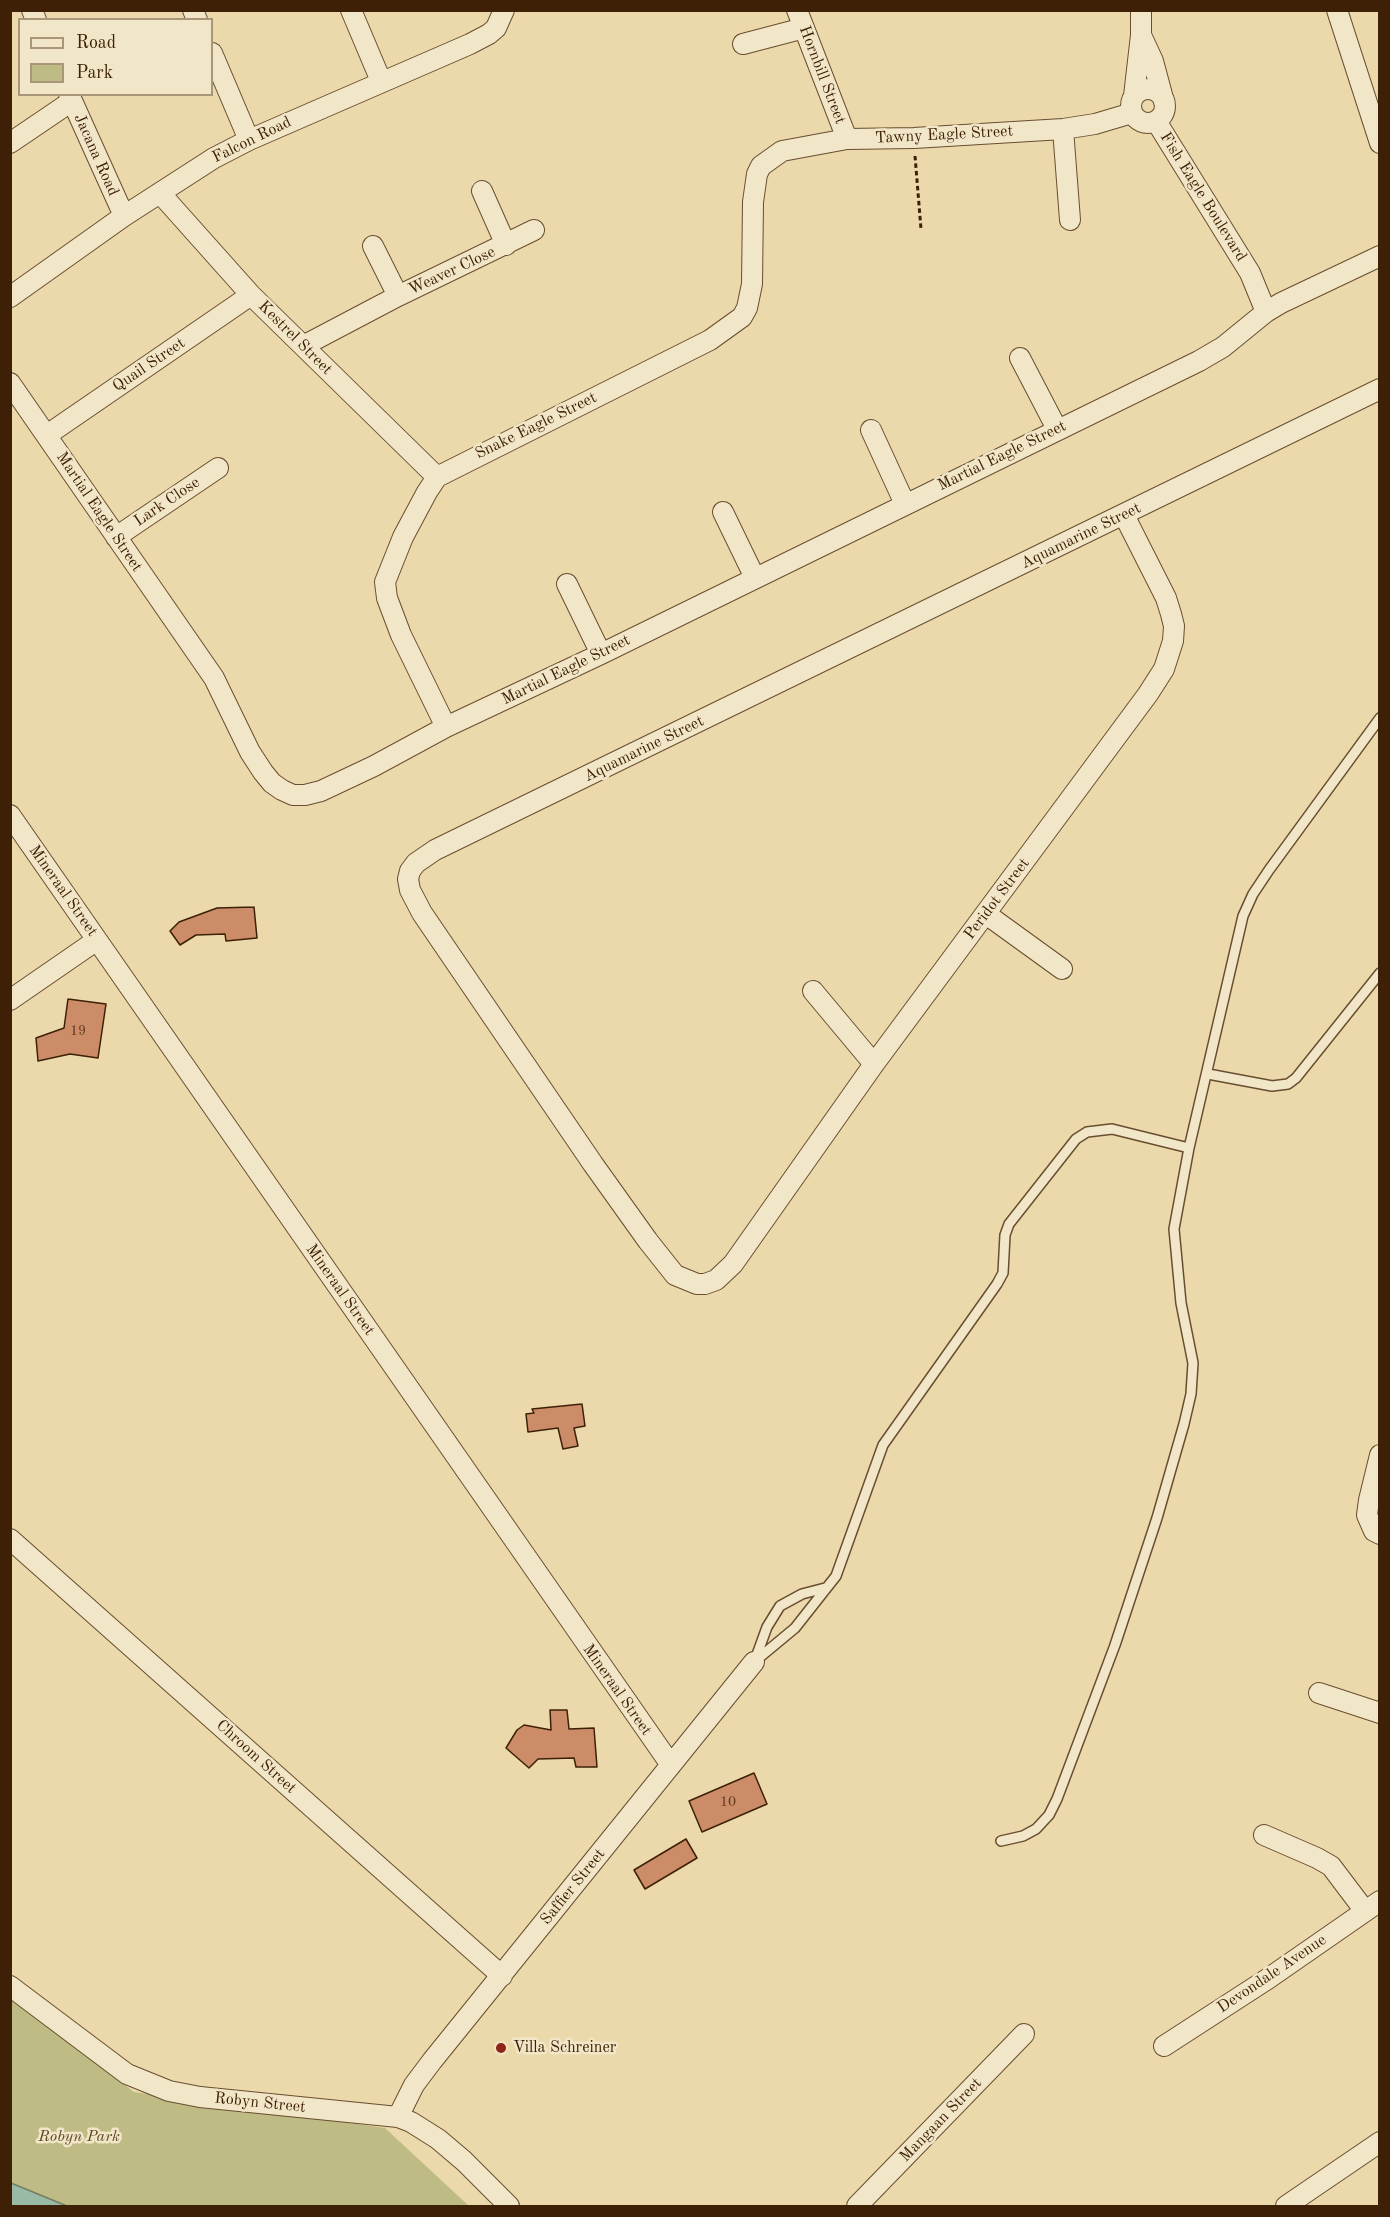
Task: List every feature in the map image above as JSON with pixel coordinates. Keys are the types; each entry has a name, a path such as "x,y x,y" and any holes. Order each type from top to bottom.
{"street":[{"path":"351,10 381,81"},
{"name":"Falcon Road","path":"10,297 124,216 213,158 489,34 496,27 504,10"},
{"path":"1141,10 1141,35 1133,104 1135,117 1145,123 1156,121 1163,113 1164,102 1153,61 1141,35"},
{"path":"1337,10 1372,96 1380,143"},
{"path":"743,44 800,19"},
{"name":"Hornbill Street","path":"800,19 847,139"},
{"path":"213,55 249,140"},
{"path":"1133,104 1143,90 1153,90 1164,102"},
{"path":"10,143 70,98"},
{"name":"Jacana Road","path":"70,98 124,216"},
{"name":"Tawny Eagle Street","path":"761,166 782,151 847,139 914,138 1063,129 1095,124 1133,104"},
{"name":"Fish Eagle Boulevard","path":"1156,121 1273,308"},
{"path":"1063,129 1070,220"},
{"name":"Snake Eagle Street","path":"437,477 710,340 742,317 747,308 752,284 753,202 757,174 761,166"},
{"name":"Weaver Close","path":"482,191 506,245"},
{"name":"Kestrel Street","path":"160,193 252,295 437,477"},
{"name":"Weaver Close","path":"303,346 398,296 534,230"},
{"name":"Weaver Close","path":"373,246 398,296"},
{"name":"Martial Eagle Street","path":"10,383 214,678 246,745 263,772 282,790 293,795 305,795 321,791 374,766 446,727 601,654 1212,354 1273,308 1380,256"},
{"name":"Quail Street","path":"47,435 252,295"},
{"path":"1020,358 1057,429"},
{"name":"Aquamarine Street","path":"734,1264 716,1280 697,1284 675,1275 663,1262 422,913 410,890 408,879 410,871 416,863 435,850 1380,389"},
{"path":"871,430 904,504"},
{"name":"Lark Close","path":"116,537 218,468"},
{"path":"437,477 403,537 385,582 387,598 401,635 446,727"},
{"path":"723,512 755,578"},
{"name":"Peridot Street","path":"734,1264 874,1064 1148,694 1170,656 1174,626 1166,598 1124,515"},
{"path":"567,584 601,654"},
{"name":"Mineraal Street","path":"10,815 671,1765"},
{"path":"986,914 1062,969"},
{"path":"10,1000 97,940"},
{"path":"813,991 874,1064"},
{"path":"1380,1455 1369,1500 1368,1515 1374,1530 1380,1534"},
{"name":"Chroom Street","path":"10,1539 502,1976"},
{"name":"Saffier Street","path":"398,2117 419,2079 754,1662"},
{"path":"1319,1693 1380,1713"},
{"path":"1264,1835 1331,1866 1372,1906"},
{"name":"Devondale Avenue","path":"1164,2046 1269,1978 1372,1906"},
{"name":"Robyn Street","path":"10,1986 127,2074 169,2091 200,2097 398,2117 422,2128 438,2139 464,2161 509,2206"},
{"name":"Mangaan Street","path":"857,2206 1024,2034"},
{"path":"1286,2206 1380,2142"}],"lane":[{"path":"1001,1841 1023,1836 1036,1829 1049,1815 1057,1799 1115,1645 1157,1518 1184,1424 1191,1394 1193,1363 1181,1303 1174,1229 1237,938 1248,904 1269,870 1380,718"},
{"path":"1208,1074 1272,1086 1288,1084 1296,1078 1380,973"},
{"path":"754,1662 795,1628 836,1576 883,1445 998,1284 1003,1273 1005,1235 1009,1224 1076,1139 1087,1132 1112,1129 1190,1148"},
{"path":"754,1662 767,1627 780,1606 802,1594 825,1588"}],"path":[{"path":"914,138 921,229"}],"green space":[{"name":"Robyn Park","path":"10,1998 134,2092 385,2128 469,2206 17,2206 11,2204"}],"shaded area":[{"path":"11,2183 67,2206 11,2206"}],"building":[{"path":"254,907 257,938 226,941 225,934 196,935 180,945 170,931 179,922 217,908"},
{"path":"68,999 106,1004 98,1058 70,1054 38,1061 36,1038 64,1028"},
{"path":"582,1404 585,1426 574,1428 578,1446 563,1449 558,1428 528,1432 526,1414 534,1413 532,1409"},
{"path":"550,1710 567,1710 569,1729 594,1728 597,1767 576,1767 574,1758 538,1759 529,1768 506,1748 517,1730 524,1725 551,1730"},
{"path":"754,1773 767,1804 702,1832 689,1801"},
{"path":"686,1839 697,1858 645,1889 634,1870"}],"place":[{"name":"Villa Schreiner","path":"501,2048"}]}
